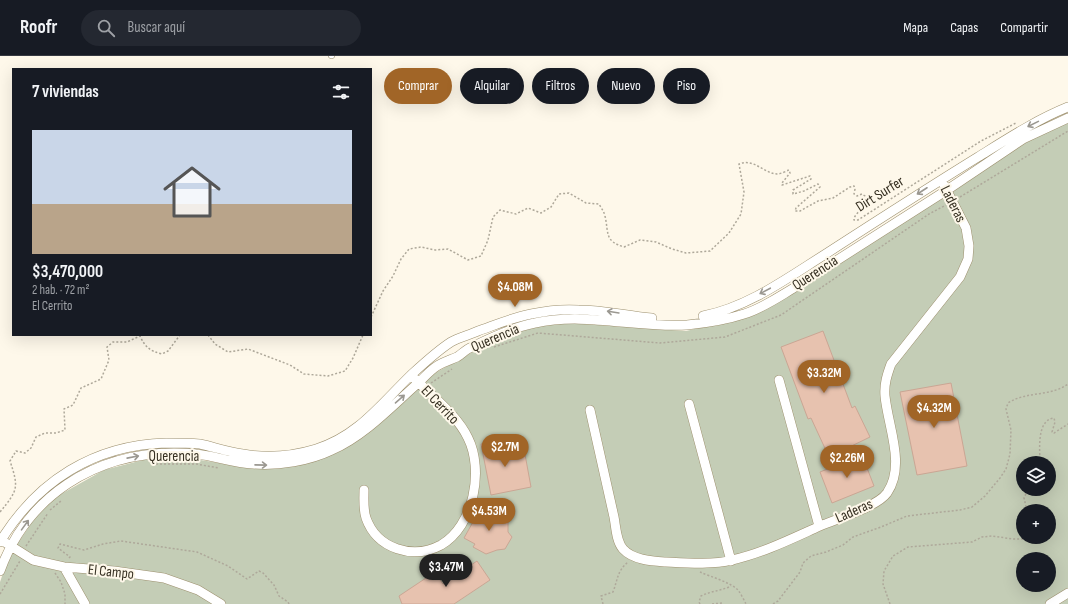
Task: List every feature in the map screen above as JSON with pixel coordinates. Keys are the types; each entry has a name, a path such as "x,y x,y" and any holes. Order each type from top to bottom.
{"street":[{"name":"Querencia","path":"0,542 30,502 48,486 66,473 100,455 124,448 151,443 197,444 226,449 242,454 261,456 301,453 318,449 352,431 367,420 411,376 452,342 489,327 530,314 576,310 604,311 687,322 740,304 772,288 940,179 1022,129 1068,107"},
{"name":"Querencia","path":"0,571 10,546 35,512 56,492 74,480 106,464 148,454 164,453 195,453 252,464 269,465 304,460 331,451 358,435 421,385 436,367 458,356 470,347 516,328 534,323 562,319 687,322 722,319 745,314 767,304 947,190 1022,139 1068,118"},
{"name":"Laderas","path":"634,557 657,561 692,563 731,561 772,548 819,526 876,503 886,495 892,486 895,475 895,454 885,395 886,379 891,364 960,277 968,259 969,246 966,228 940,179"},
{"name":"El Cerrito","path":"364,490 365,516 370,528 379,538 396,549 415,552 424,551 442,544 449,538 463,522 473,498 476,482 475,459 468,438 454,417 411,376"},
{"path":"779,380 819,526"},
{"path":"689,404 731,561"},
{"path":"590,410 617,535 623,549 634,557"},
{"name":"El Campo","path":"0,542 23,553 33,560 164,578 198,590 221,604"},
{"path":"62,564 85,604"},
{"path":"1050,604 1068,593"}],"path":[{"name":"Dirt Surfer","path":"372,316 383,291 402,258 409,249 421,247 435,250 448,249 468,260 481,256 488,240 492,217 500,210 516,214 528,208 541,213 551,207 559,194 569,193 586,203 599,204 605,214 609,239 616,245 624,247 640,240 656,242 686,253 710,251 729,233 741,214 744,192 739,164 744,162 752,162 769,172 779,174 789,170 790,172 782,185 810,176 811,179 793,190 793,194 804,191 818,184 820,187 796,208 796,211 800,211 818,201 833,198 854,186 856,190 854,194 857,196 862,194 866,199 865,203 854,218 854,220 858,220 981,141 1020,121"},
{"path":"493,347 538,333 660,343 724,337 781,315 929,214 1068,131"},
{"path":"0,512 13,496 17,481 10,461 16,451 25,453 31,448 36,437 45,433 56,433 65,430 64,409 73,405 81,388 101,379 109,360 107,347 113,342 127,342 140,336 144,344 152,352 162,354 168,351 179,336"},
{"path":"209,336 215,344 228,352 248,349 290,365 304,374 328,376 345,370 353,358 363,336"},
{"path":"421,385 454,368"},
{"path":"773,604 778,600 800,572 803,563 811,556 844,545 853,537 907,516 960,510 972,507 985,496 1006,469 1010,454 1011,430 1006,409 1008,403 1032,394 1043,394 1068,384"},
{"path":"1040,456 1039,443 1041,432 1045,423 1051,418 1054,418 1055,422 1052,432 1054,433 1068,424"},
{"path":"151,464 196,464 219,468"},
{"path":"0,594 20,560 25,547 48,512 64,498"},
{"path":"890,604 883,584 884,571 893,556 908,547 972,542 982,537 992,536 1016,539"},
{"path":"65,604 66,594 61,582 55,574 62,564 70,557 58,548 60,544 84,550 103,544 121,541 197,552 228,566 247,579 259,571 263,573 274,585 279,596 289,604"},
{"path":"603,604 601,596 613,592 617,575 622,567 634,557"},
{"path":"692,563 698,571 738,590 746,604"},
{"path":"700,604 699,602 701,596 709,592 726,589 731,586"},
{"path":"712,604 723,604"}],"green space":[{"path":"1068,123 1068,604 0,604 0,582 9,556 39,512 54,498 104,470 143,460 194,459 251,468 302,462 435,373 491,342 533,327 570,323 686,331 743,318 1025,141"}],"building":[{"path":"823,331 852,408 855,406 870,437 829,457 811,418 808,419 781,347"},
{"path":"951,383 967,466 917,475 900,392"},
{"path":"506,439 508,452 524,449 531,487 491,495 481,444"},
{"path":"862,455 874,486 832,503 820,472"},
{"path":"482,506 508,522 508,532 512,537 505,549 486,554 473,547 475,544 464,538"},
{"path":"477,561 490,580 454,604 402,604 399,596 435,572 443,584"}]}
